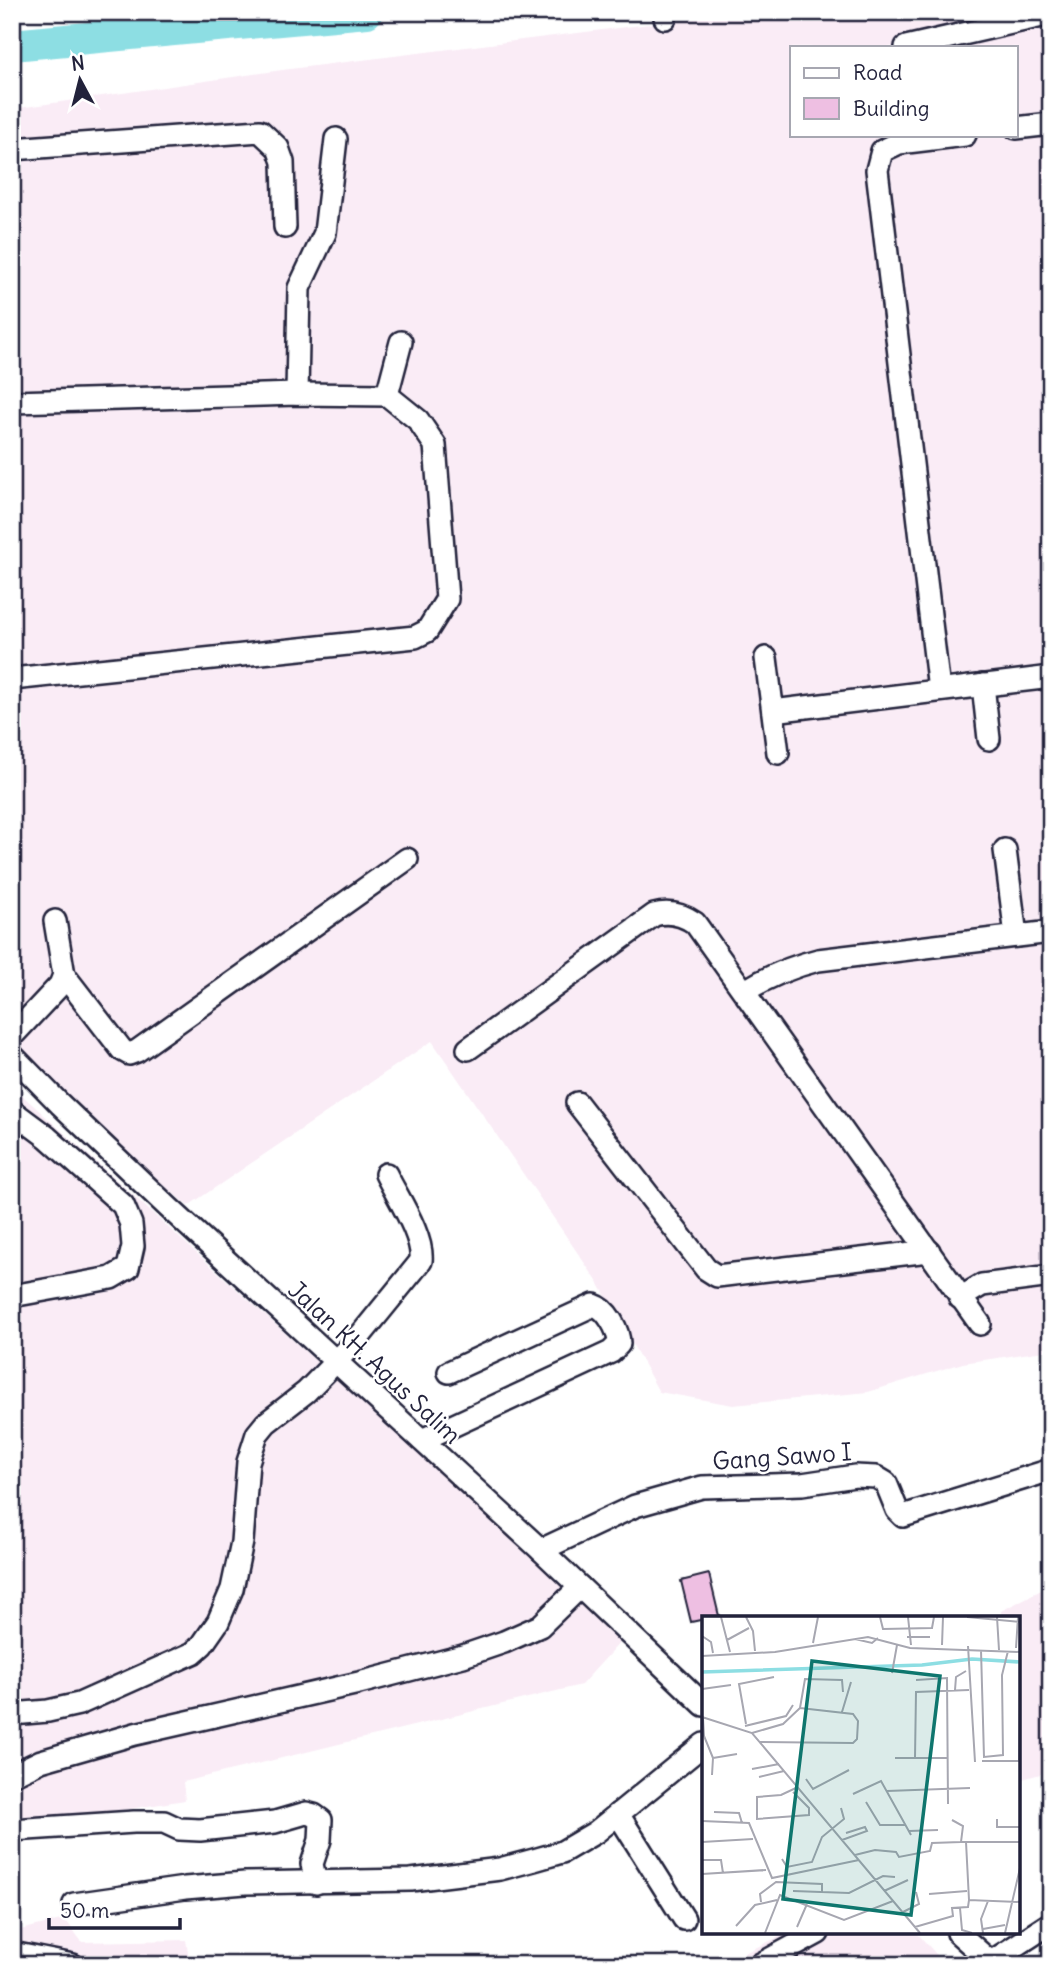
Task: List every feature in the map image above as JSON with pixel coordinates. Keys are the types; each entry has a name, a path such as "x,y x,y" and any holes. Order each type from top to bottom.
{"street":[{"path":"910,46 1051,13"},
{"path":"1018,128 1051,124"},
{"path":"12,149 260,131 278,148 283,162 285,227"},
{"path":"939,690 877,170 882,151 899,143 957,136"},
{"path":"297,394 299,288 325,233 336,139"},
{"path":"387,395 401,342"},
{"path":"12,402 297,394 387,395 418,420 435,445 447,598 427,631 415,637 12,679"},
{"path":"766,658 778,753"},
{"path":"773,711 1051,677"},
{"path":"982,685 989,739"},
{"path":"1005,850 1016,936"},
{"path":"64,975 122,1050 128,1054 137,1051 407,859"},
{"path":"468,1049 654,915 664,913 685,917 695,923 745,991 980,1324"},
{"path":"12,1036 61,985 64,975 55,920"},
{"path":"745,991 771,975 818,960 1051,932"},
{"name":"Jalan KH. Agus Salim","path":"12,1055 60,1104 702,1703"},
{"path":"577,1103 706,1269 717,1276 929,1251"},
{"path":"12,1111 47,1137 123,1205 131,1224 133,1247 128,1268 111,1278 12,1296"},
{"path":"12,1714 48,1711 79,1704 193,1653 218,1622 232,1588 242,1542 248,1462 257,1434 266,1423 306,1392 355,1342 421,1261 416,1233 386,1174"},
{"path":"960,1298 982,1285 1051,1276"},
{"path":"422,1440 611,1352 619,1344 619,1339 602,1308 594,1305 449,1372"},
{"name":"Gang Sawo I","path":"541,1550 635,1506 702,1487 802,1483 855,1476 876,1477 886,1483 897,1510 903,1516 1051,1470"},
{"path":"12,1775 41,1761 135,1734 359,1683 463,1656 540,1626 580,1587"},
{"path":"74,1904 185,1888 245,1883 411,1880 500,1869 562,1852 596,1832 702,1746"},
{"path":"12,1830 83,1824 164,1822 179,1829 200,1830 275,1822 306,1813 321,1820 320,1840 312,1864 316,1883"},
{"path":"618,1814 684,1919"},
{"path":"960,1935 993,1963 1051,1923"},
{"path":"759,1965 814,1935"},
{"path":"12,1954 73,1965"}],"shaded area":[{"path":"745,12 1051,12 1051,1350 963,1363 868,1392 733,1405 659,1392 599,1284 432,1041 188,1206 12,1054 12,109 282,70"},
{"path":"12,1086 623,1639 581,1685 183,1782 185,1800 12,1828"},
{"path":"1051,1585 1051,1771 1021,1779 1021,1616 1001,1616 1001,1611"},
{"path":"65,1919 82,1942 186,1940 190,1965 12,1965 12,1932"},
{"path":"783,1935 919,1935 946,1965 719,1965"}],"building":[{"path":"709,1574 719,1616 702,1616 702,1620 691,1622 681,1581"}],"waterway":[{"path":"12,45 367,12"}]}
